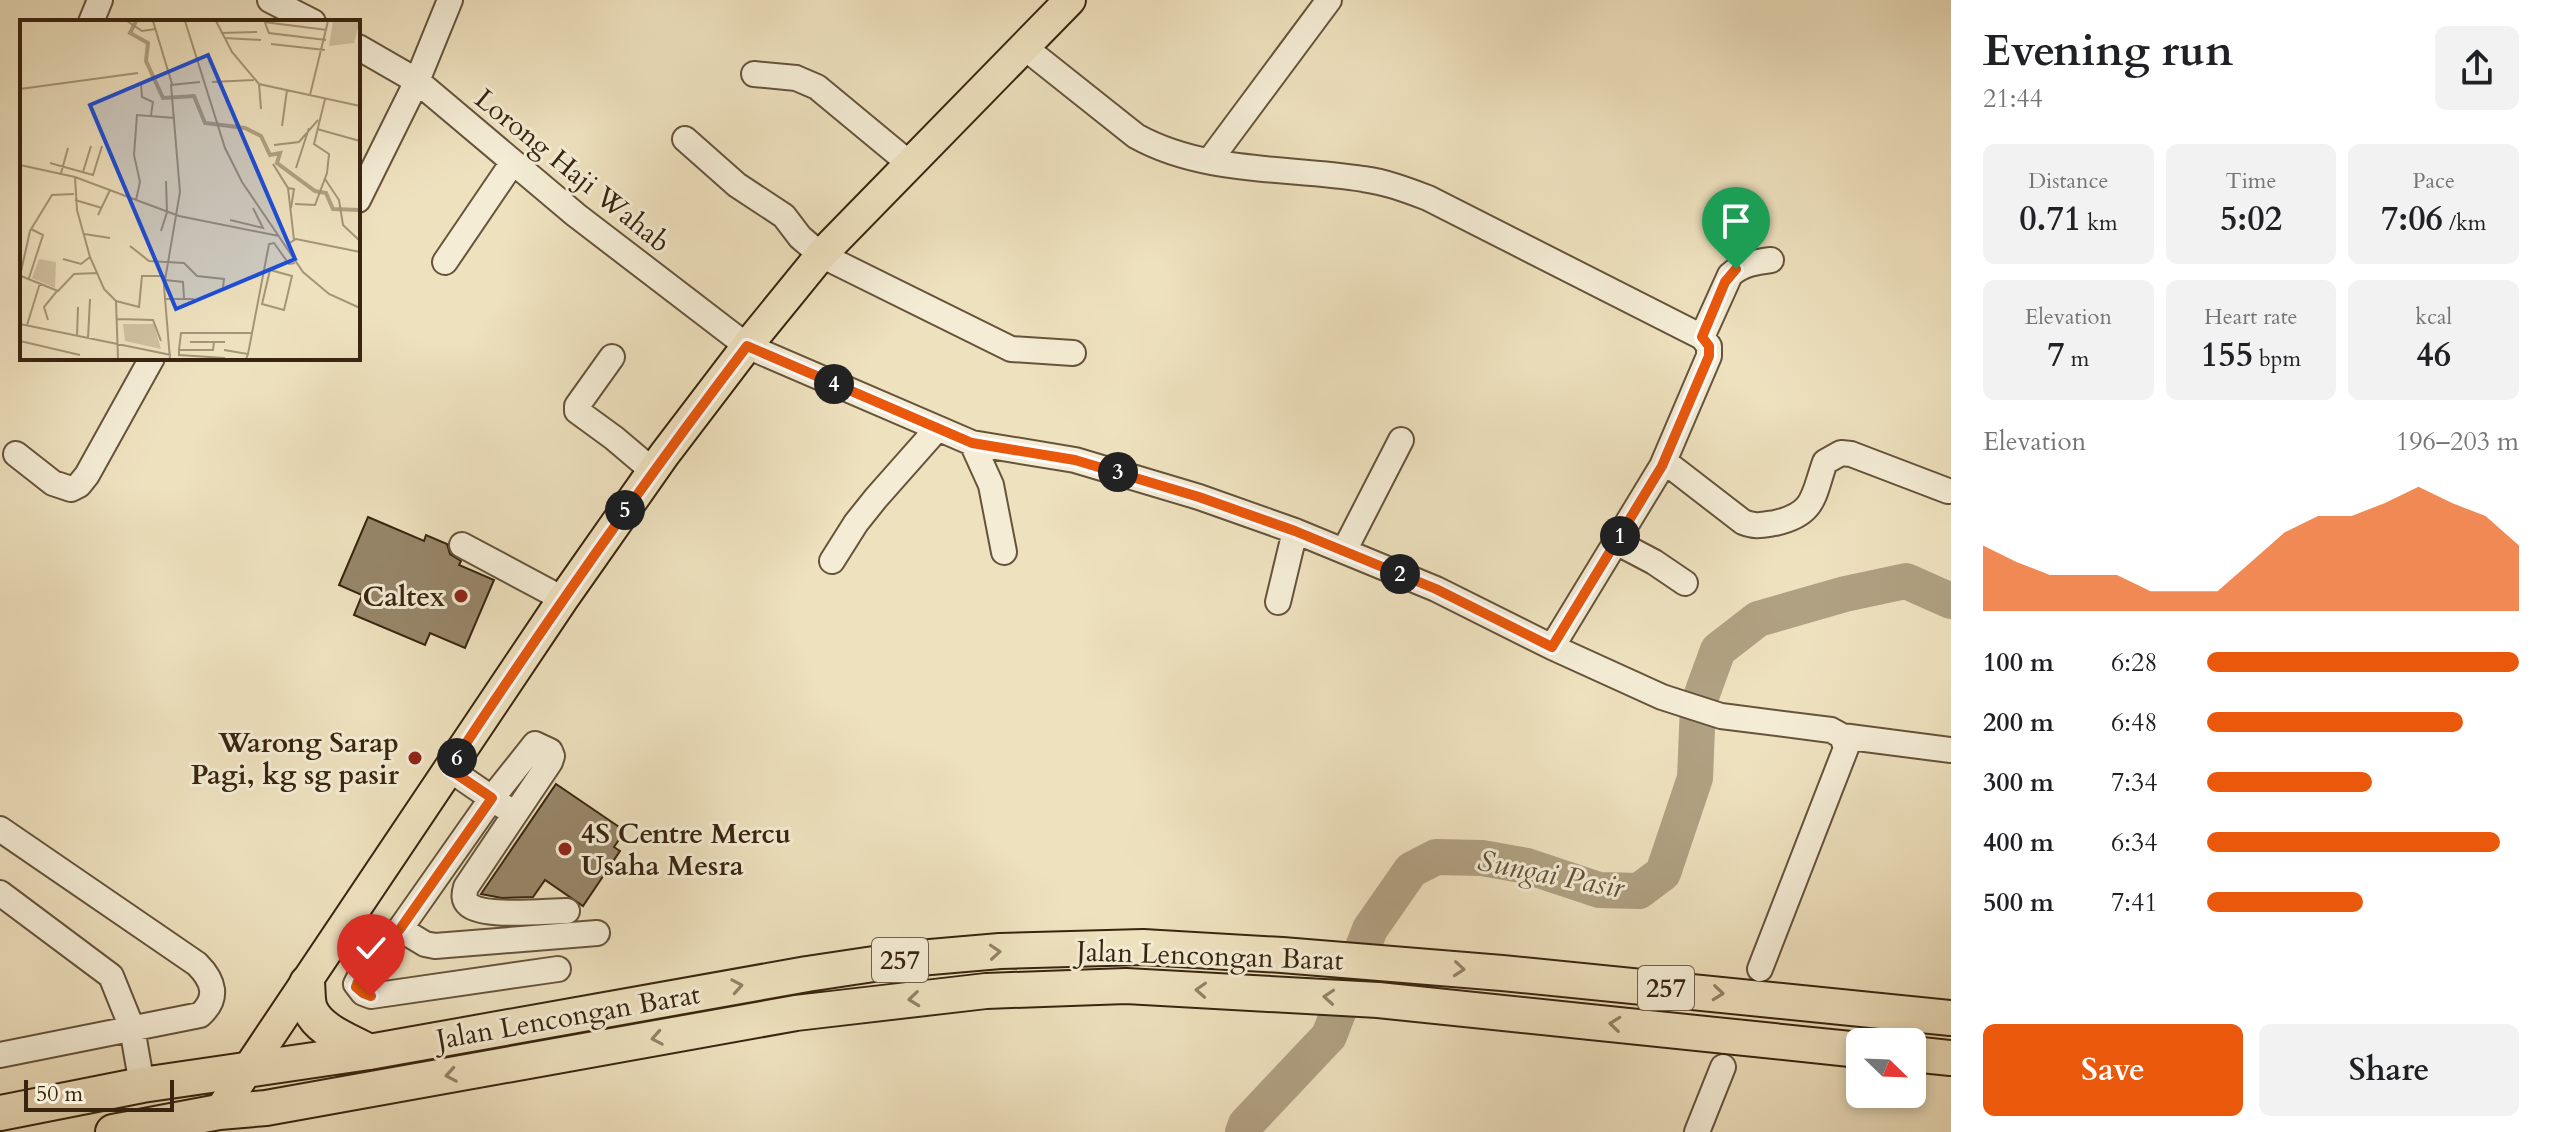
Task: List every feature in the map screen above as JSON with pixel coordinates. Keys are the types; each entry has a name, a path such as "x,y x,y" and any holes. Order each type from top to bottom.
{"highway":[{"name":"Jalan Lencongan Barat","path":"0,1113 142,1085 369,1052 792,977 907,959 1000,951 1143,947 1382,962 1951,1018"},
{"path":"307,983 308,1005 317,1020 369,1052"},
{"name":"Jalan Lencongan Barat","path":"113,1132 148,1129 219,1112 266,1108 796,1013 986,991 1126,986 1378,1000 1846,1049"},
{"path":"1926,1055 1951,1058"}],"main road":[{"path":"219,1112 563,599 653,471 747,346 821,255 1070,0"}],"street":[{"path":"92,20 100,0"},
{"path":"360,196 417,81 450,0"},
{"path":"1210,160 1329,0"},
{"path":"271,8 311,13"},
{"path":"1024,47 1136,136 1171,153 1392,185 1428,198 1702,337 1709,346 1709,356 1664,461 1552,647"},
{"name":"Lorong Haji Wahab","path":"360,48 417,81 576,215 747,346 972,443 1075,460 1199,497 1295,531 1436,589 1662,697 1721,716 1951,750"},
{"path":"754,74 796,78 817,87 910,164"},
{"path":"685,139 737,185 784,216 800,237 821,255 1011,349 1073,353"},
{"path":"445,262 513,162"},
{"path":"1702,337 1730,275 1752,262 1771,260"},
{"path":"612,357 577,406 577,411 653,471"},
{"path":"16,454 53,483 71,489 79,485 151,360"},
{"path":"832,561 856,523 937,429"},
{"path":"1344,551 1401,440"},
{"path":"972,443 991,485 1004,552"},
{"path":"1664,461 1743,522 1759,527 1790,519 1809,505 1818,491 1825,462 1841,453 1851,454 1948,491"},
{"path":"1278,602 1295,531"},
{"path":"1616,542 1685,583"},
{"path":"462,545 563,599"},
{"path":"1760,969 1846,748 1842,736"},
{"path":"558,969 371,996 363,993 356,984 400,929 529,748 535,744 550,751 550,762 466,887 465,901 472,907 491,912 567,911"},
{"path":"449,769 515,814"},
{"path":"0,829 197,964 213,986 208,1008 200,1015 0,1055"},
{"path":"0,893 111,976 132,1028 142,1085"},
{"path":"400,929 425,944 435,946 597,933"},
{"path":"1697,1132 1723,1067"}],"building":[{"path":"368,517 424,541 426,535 447,544 450,554 461,561 459,565 494,580 465,648 430,633 425,645 354,615 362,595 339,585"},
{"name":"4S Centre Mercu Usaha Mesra","path":"556,784 625,831 614,847 620,851 583,906 545,880 533,897 502,898 481,894"}],"waterway":[{"name":"Sungai Pasir","path":"1243,1132 1246,1124 1329,1036 1370,929 1411,870 1436,857 1482,858 1527,866 1599,890 1639,891 1663,873 1695,778 1698,705 1718,650 1758,619 1845,594 1906,581 1951,601"}],"place":[{"name":"Caltex","path":"461,596"},
{"name":"Warong Sarap Pagi, kg sg pasir","path":"415,758"},
{"name":"4S Centre Mercu Usaha Mesra","path":"565,849"}],"route":[{"path":"371,996 356,987 361,974 400,929 492,798 449,769 664,455 747,346 972,443 1075,460 1199,497 1295,531 1436,589 1552,647 1664,461 1709,356 1709,346 1702,337 1725,282 1736,269"}]}
